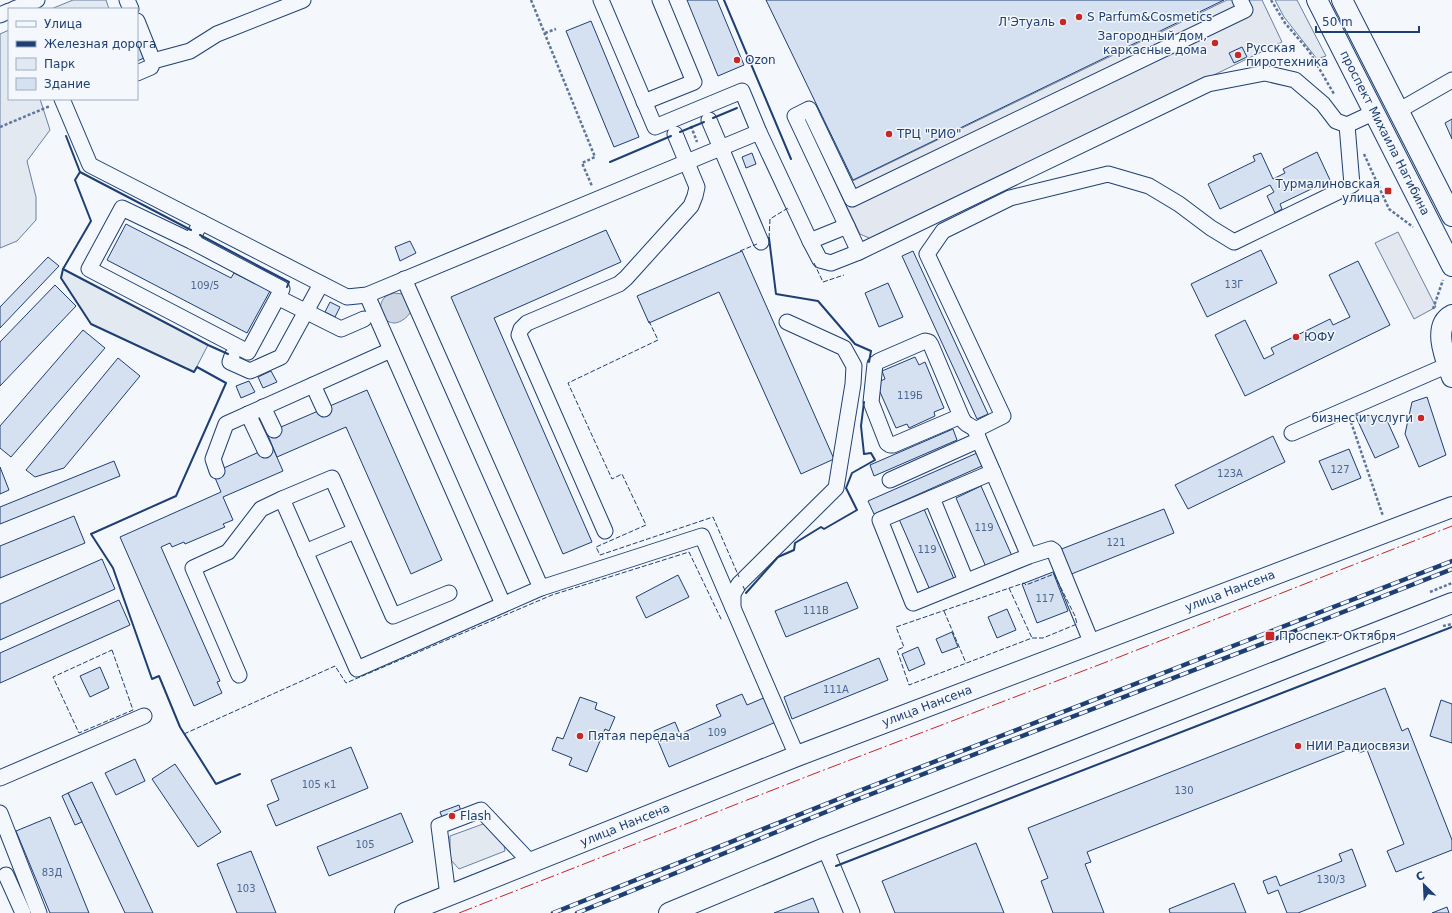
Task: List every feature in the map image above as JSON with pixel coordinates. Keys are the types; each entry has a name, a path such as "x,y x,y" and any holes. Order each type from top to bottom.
{"main road":[{"name":"проспект Михаила Нагибина","path":"1317,0 1374,112 1448,273"},
{"name":"проспект Михаила Нагибина","path":"1342,0 1452,216"},
{"path":"1450,371 1442,345 1442,328 1447,317 1452,315"},
{"name":"улица Нансена","path":"405,913 797,756 1452,508"},
{"path":"669,913 825,848 1452,603"}],"street":[{"path":"153,61 190,51 217,34 303,0"},
{"path":"601,0 655,128 742,91 758,132 810,241 820,260 831,263 859,252 1208,84 1265,74 1295,80 1323,104 1336,121 1347,125 1374,112"},
{"path":"644,102 694,82 660,0"},
{"path":"859,252 795,116 809,109 852,199 1245,10 1240,0"},
{"path":"138,24 153,61 151,67 138,73"},
{"path":"1398,111 1452,80"},
{"path":"57,102 90,165 347,297 367,295 404,279 681,148 758,132"},
{"path":"709,120 761,242"},
{"path":"890,480 977,435 1003,416 927,254 943,231 1010,198 1108,174 1149,186 1179,204 1211,228 1234,242 1352,185 1347,125"},
{"path":"605,531 519,335 521,329 527,323 619,284 691,206 697,187 681,148"},
{"path":"122,208 191,241 282,288 248,352 89,269 122,208"},
{"path":"191,241 201,222"},
{"path":"810,241 847,226"},
{"path":"404,279 541,588"},
{"path":"232,356 230,362 250,371 281,357 321,284"},
{"path":"367,295 503,604"},
{"path":"281,299 341,329 364,319"},
{"path":"733,608 733,594 739,584 836,488 853,384 854,366 844,348 787,322"},
{"path":"961,416 890,445 887,442 871,405 870,398 878,377 874,367 879,361 925,341 929,342 965,424 977,435 1029,556"},
{"path":"217,470 213,459 226,424 391,350"},
{"path":"1292,433 1347,409 1450,371"},
{"path":"313,385 324,408"},
{"path":"263,407 274,430"},
{"path":"248,414 265,450"},
{"path":"993,472 880,520 913,603 1029,556 1047,549 1051,549 1054,551 1092,644"},
{"path":"239,675 193,568 228,552 261,509 332,478 393,616 449,593"},
{"path":"932,498 966,581"},
{"path":"282,499 357,669 541,588 702,536 797,756"},
{"path":"305,552 355,531"},
{"path":"0,778 144,716"},
{"path":"448,896 440,826 481,810 531,862"},
{"path":"0,813 39,913"},
{"path":"825,848 852,913"},
{"path":"22,868 3,876 23,913"}],"path":[{"path":"531,0 595,157 582,162 592,186 598,183"},
{"path":"1272,0 1285,23 1309,51 1336,96"},
{"path":"545,33 556,29"},
{"path":"0,127 57,102"},
{"path":"689,121 697,142"},
{"path":"681,148 697,142 718,141"},
{"path":"1364,152 1389,209 1415,228"},
{"path":"1432,314 1448,273"},
{"path":"1347,409 1381,510"}],"green space":[{"path":"73,0 106,0 109,8 53,8"},
{"path":"1275,0 1297,0 1326,56 1317,59 1284,17"},
{"path":"8,30 8,100 40,100 50,130 27,161 36,197 36,220 17,241 0,248 0,34"},
{"path":"63,269 208,345 194,372 91,324 61,278"},
{"path":"483,824 504,845 505,851 459,869 450,859 450,836"}],"shaded area":[{"path":"1227,0 1262,0 1282,42 871,241 869,238 860,234 838,188"},
{"path":"1398,232 1436,307 1414,319 1375,243"},
{"path":"394,293 403,294 411,312 403,320 396,323 385,319 381,308 385,297"}],"building":[{"path":"687,0 717,0 744,65 718,76"},
{"name":"ТРЦ \"РИО\"","path":"766,0 1224,0 853,180"},
{"path":"591,21 639,137 614,147 566,31"},
{"path":"138,44 144,58 138,61"},
{"name":"Русская пиротехника","path":"1242,47 1247,57 1234,63 1229,53"},
{"path":"1452,119 1452,139 1445,123"},
{"path":"1317,152 1330,180 1280,204 1282,209 1275,213 1267,196 1274,192 1270,185 1220,209 1208,184 1255,161 1253,156 1261,153 1273,179 1285,173 1283,169"},
{"path":"752,153 756,164 746,168 742,157"},
{"path":"126,224 231,278 234,273 270,291 247,333 107,260"},
{"path":"606,230 621,262 494,318 592,542 563,554 451,297"},
{"path":"410,241 416,253 400,261 395,247"},
{"path":"1261,250 1277,283 1207,317 1191,284"},
{"path":"742,251 834,459 801,474 719,292 649,323 637,296"},
{"path":"913,251 988,414 977,419 902,256"},
{"path":"48,257 59,266 0,328 0,307"},
{"path":"1358,261 1390,325 1245,396 1215,335 1245,320 1264,359 1274,354 1271,348 1330,319 1333,325 1350,317 1329,275"},
{"path":"888,283 903,317 879,327 865,293"},
{"path":"55,285 76,306 0,386 0,342"},
{"path":"330,302 340,307 335,317 325,312"},
{"path":"83,330 105,348 11,457 0,448 0,426"},
{"path":"915,357 919,365 925,362 944,408 934,412 935,416 909,428 907,424 896,428 876,383 885,379 882,371"},
{"path":"118,358 140,376 64,468 35,477 26,470"},
{"path":"271,371 277,382 263,388 258,377"},
{"path":"249,381 255,392 241,398 236,386"},
{"path":"367,390 442,560 411,574 346,427 277,457 267,433"},
{"name":"бизнес и услуги","path":"1427,397 1446,455 1419,467 1405,434 1412,402"},
{"path":"1355,415 1385,416 1399,447 1375,458"},
{"path":"953,429 957,440 874,476 870,465"},
{"path":"1273,436 1285,462 1188,509 1175,485"},
{"path":"272,446 283,471 223,497 233,520 223,524 225,527 185,544 184,542 172,547 170,543 161,547 220,681 217,682 222,693 194,706 120,537 221,492 213,473"},
{"path":"1349,449 1361,478 1332,490 1319,461"},
{"path":"977,453 982,466 874,514 868,501"},
{"path":"114,461 120,476 0,524 0,507"},
{"path":"0,467 9,490 0,494"},
{"path":"981,486 1012,556 986,567 956,498"},
{"path":"924,509 954,579 930,590 899,519"},
{"path":"1164,509 1174,533 1069,575 1059,550"},
{"path":"74,516 85,543 0,578 0,546"},
{"path":"102,559 115,589 0,640 0,604"},
{"path":"1053,572 1068,611 1037,623 1022,584"},
{"path":"678,575 689,597 646,618 636,597"},
{"path":"847,582 858,608 786,637 775,611"},
{"path":"119,600 130,625 0,683 0,653"},
{"path":"1007,609 1016,630 997,638 988,617"},
{"path":"952,632 958,647 942,653 936,639"},
{"path":"918,647 925,664 909,671 902,654"},
{"path":"879,658 888,680 792,719 784,697"},
{"path":"100,667 109,688 90,697 80,676"},
{"path":"1385,688 1402,731 1408,728 1452,840 1452,850 1396,872 1387,851 1404,844 1367,750 1359,753 1357,746 1087,852 1091,862 1085,864 1104,913 1053,913 1041,881 1048,878 1028,828"},
{"path":"742,694 747,705 766,697 776,722 669,767 654,731 675,722 680,734 721,716 716,705"},
{"path":"580,697 597,703 595,709 615,717 609,731 605,729 587,772 569,765 572,758 552,750 557,737 563,739"},
{"path":"1441,700 1452,704 1452,743 1430,736"},
{"path":"351,747 368,788 276,826 267,805 279,800 271,780"},
{"path":"135,759 145,781 116,795 105,773"},
{"path":"175,764 221,832 198,847 152,779"},
{"path":"92,782 153,913 125,913 68,793"},
{"path":"68,793 82,822 75,825 62,796"},
{"name":"Flash","path":"459,805 464,820 446,827 440,812"},
{"path":"401,813 413,842 329,876 317,847"},
{"path":"50,817 89,913 50,913 16,831"},
{"path":"976,843 1004,913 895,913 882,881"},
{"path":"1352,849 1366,886 1298,913 1287,913 1278,890 1268,894 1263,881 1276,876 1280,886 1342,861 1339,854"},
{"path":"251,851 276,913 237,913 217,864"},
{"path":"1234,883 1246,913 1170,913 1169,909"},
{"path":"813,898 819,913 774,913"},
{"path":"1447,907 1449,913 1432,913"}],"railway":[{"path":"553,913 846,796 1452,561"},
{"path":"577,913 848,803 1452,569"}],"fence":[{"path":"769,238 770,219 788,208 789,210"},
{"path":"740,251 757,244"},
{"path":"814,263 823,282 844,275"},
{"path":"649,321 658,340 568,383 612,479 622,474 646,525 596,547 600,555 713,517 739,577"},
{"path":"184,734 335,666 346,683 552,595 689,552 722,621"},
{"path":"1054,574 1075,616 1077,624 1043,638 1032,638 909,685 897,650 904,647 896,627 1024,583 1026,585 1054,574"},
{"path":"743,586 746,593"},
{"path":"1009,588 1032,638"},
{"path":"944,611 966,663"},
{"path":"112,650 133,710 79,733 53,677 112,650"}],"wall":[{"path":"724,0 791,159"},
{"path":"713,118 737,108"},
{"path":"680,132 704,122"},
{"path":"66,136 80,172"},
{"path":"610,162 671,136"},
{"path":"191,230 80,172 75,180 91,221 63,269 61,278 91,324 194,372 197,367 226,383 176,496 91,534 113,568 152,679 159,676 180,727 216,784 240,774"},
{"path":"200,235 289,282 287,287"},
{"path":"769,238 776,294 818,301 855,344 871,351 869,362"},
{"path":"63,269 228,354"},
{"path":"746,593 778,557 794,550 795,543 821,527 824,529 857,510 846,488 852,473 875,460 871,453 864,454 861,426 864,402"},
{"path":"836,866 1452,627"}],"power":[{"path":"459,913 816,773 1109,661 1452,526"}],"place":[{"name":"S Parfum&Cosmetics","path":"1079,17"},
{"name":"Л'Этуаль","path":"1063,22"},
{"name":"Загородный дом, каркасные дома","path":"1215,43"},
{"name":"Русская пиротехника","path":"1238,55"},
{"name":"Ozon","path":"737,60"},
{"name":"ТРЦ \"РИО\"","path":"889,134"},
{"name":"Турмалиновская улица","path":"1388,191"},
{"name":"ЮФУ","path":"1296,337"},
{"name":"бизнес и услуги","path":"1421,418"},
{"name":"Проспект Октября","path":"1270,636"},
{"name":"Пятая передача","path":"580,736"},
{"name":"НИИ Радиосвязи","path":"1298,746"},
{"name":"Flash","path":"452,816"}]}
